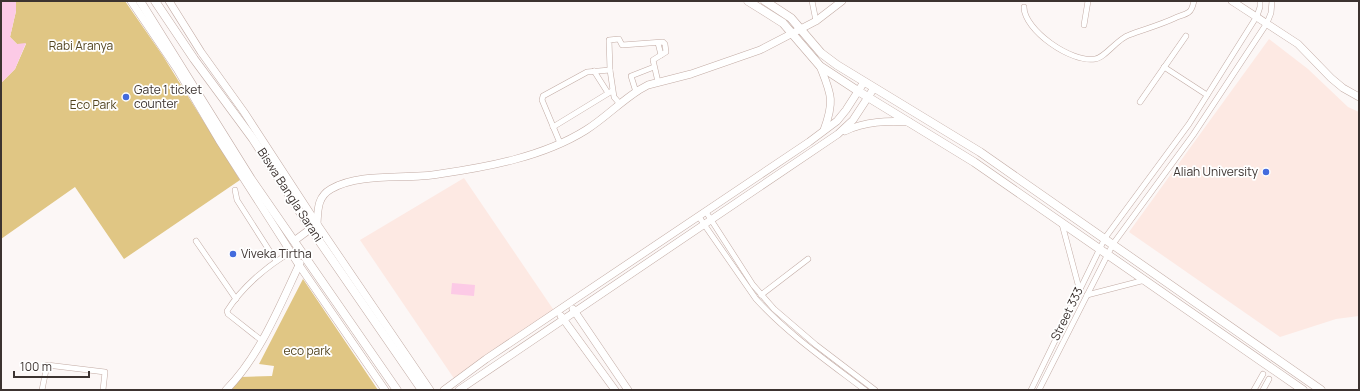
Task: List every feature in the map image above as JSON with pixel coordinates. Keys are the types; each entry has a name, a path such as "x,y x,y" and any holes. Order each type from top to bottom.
{"main road":[{"name":"Biswa Bangla Sarani","path":"140,1 251,179 397,390"},
{"name":"Biswa Bangla Sarani","path":"155,1 194,59 253,139 314,226 422,390"},
{"path":"748,1 783,23 820,66 858,92 974,162 1303,390"},
{"path":"765,1 786,14 828,59 980,152 1321,390"}],"street":[{"path":"131,1 177,69 219,140 299,265 385,390"},
{"path":"169,1 201,52 244,112 314,226 430,390"},
{"path":"812,1 816,21"},
{"path":"294,241 314,226 318,202 331,189 343,184 379,178 437,175 466,170 534,154 587,130 636,92 658,82 739,58 760,50 816,21 842,1"},
{"path":"1084,25 1088,1"},
{"path":"1024,7 1024,14 1028,22 1057,48 1068,54 1093,59 1099,58 1118,41 1129,35 1160,26 1189,12 1194,1"},
{"path":"1232,1 1298,44 1322,70 1343,88 1359,97"},
{"path":"1257,16 1260,1"},
{"name":"Street 333","path":"1039,390 1107,254 1193,135 1267,23 1271,13 1272,1"},
{"name":"Street 333","path":"1031,390 1105,238 1189,124 1257,16"},
{"path":"1140,102 1186,36"},
{"path":"610,92 609,40 619,39 622,45 665,44 666,52 654,60 654,67 658,82"},
{"path":"820,66 832,99 830,114 824,130"},
{"path":"636,92 630,76 654,67"},
{"path":"1164,67 1207,95"},
{"path":"560,143 542,97 587,72 610,70"},
{"path":"594,71 620,104"},
{"path":"444,390 486,359 559,312 809,142 846,110 864,82"},
{"path":"459,390 838,134 853,120 874,88"},
{"path":"553,127 610,92"},
{"path":"838,134 860,124 874,122 910,122"},
{"path":"235,190 237,200 276,261"},
{"path":"703,214 756,299 765,310 805,344 866,390"},
{"path":"708,222 753,285 786,321 875,390"},
{"path":"1062,222 1080,288"},
{"path":"196,241 236,299"},
{"path":"261,340 228,314 228,310 236,299 276,261 291,252"},
{"path":"226,390 242,372 285,298 303,255"},
{"path":"761,295 808,259"},
{"path":"1087,295 1145,280"},
{"path":"569,305 628,390"},
{"path":"559,312 615,390"},
{"path":"42,390 45,367 47,366 105,372 103,390"},
{"path":"1254,390 1263,374"},
{"path":"1263,390 1269,379"}],"shaded area":[{"path":"1,1 16,1 16,11 10,37 17,44 26,43 15,69 1,83"},
{"name":"Aliah University","path":"1269,39 1308,69 1348,107 1359,112 1359,316 1336,319 1280,337 1129,232"},
{"path":"464,178 555,312 455,380 360,240"},
{"path":"452,283 475,285 474,296 451,294"}],"green space":[{"name":"Eco Park","path":"16,1 125,1 163,56 240,180 124,259 75,187 1,239 1,83 15,69 26,44 17,44 10,37 16,11"},
{"name":"eco park","path":"303,279 378,390 229,390 241,377 272,376 274,366 259,364"}],"place":[{"name":"Gate 1 ticket counter","path":"126,97"},
{"name":"Aliah University","path":"1266,172"},
{"name":"Viveka Tirtha","path":"233,254"}],"park label":[{"name":"Rabi Aranya","path":"81,46"}]}
